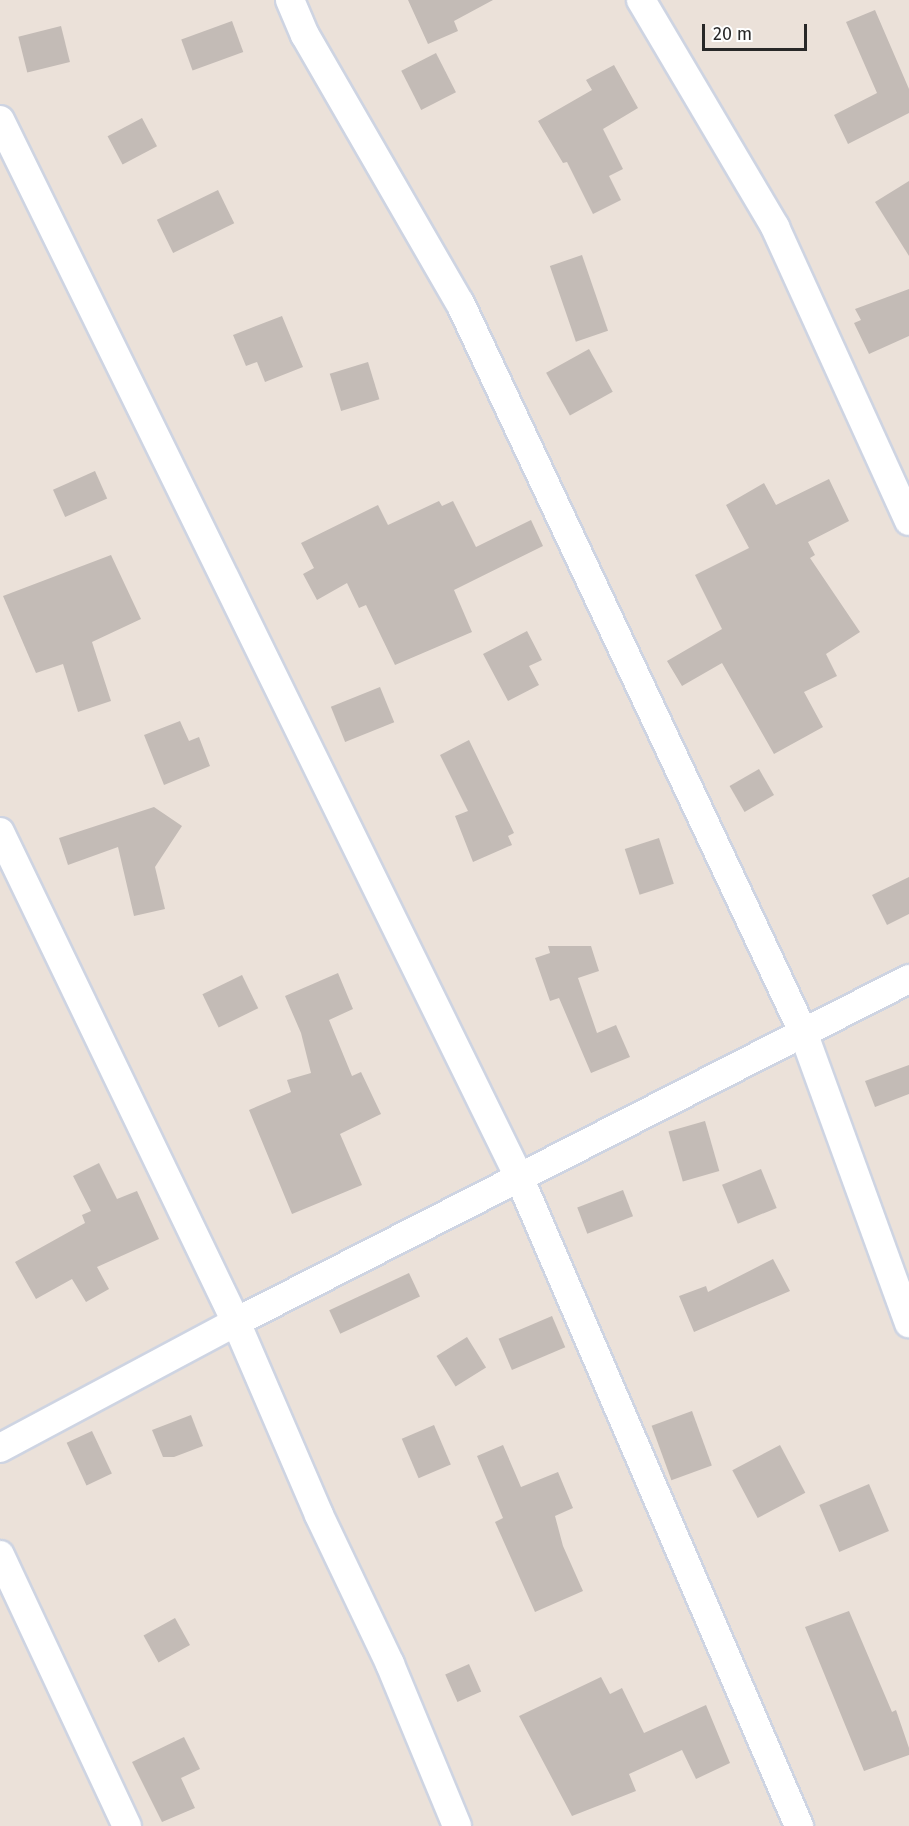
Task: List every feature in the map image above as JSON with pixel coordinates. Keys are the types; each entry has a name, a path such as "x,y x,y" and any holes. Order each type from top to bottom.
{"street":[{"path":"290,0 305,35 460,303 803,1032 909,1323"},
{"path":"641,0 775,227 909,521"},
{"path":"0,120 519,1177 799,1826"},
{"path":"0,831 236,1322 300,1474 390,1664 457,1826"},
{"path":"0,1448 236,1322 909,979"},
{"path":"0,1555 127,1826"}],"building":[{"path":"408,0 493,0 454,21 458,31 428,44"},
{"path":"875,10 909,89 909,113 848,144 834,115 877,93 846,22"},
{"path":"232,21 243,52 193,70 181,39"},
{"path":"61,26 70,62 27,73 18,37"},
{"path":"436,53 456,92 421,110 401,71"},
{"path":"614,65 638,108 603,129 623,169 609,176 621,200 593,214 567,162 563,163 538,121 592,90 586,80"},
{"path":"142,118 157,146 123,165 108,136"},
{"path":"909,181 909,256 875,202"},
{"path":"218,190 234,223 173,253 157,220"},
{"path":"582,255 608,331 576,342 550,266"},
{"path":"909,289 909,336 869,354 854,323 861,320 855,309"},
{"path":"282,316 303,367 265,382 257,362 246,366 233,335"},
{"path":"589,349 613,392 570,416 546,373"},
{"path":"368,362 379,399 341,411 330,374"},
{"path":"95,471 107,498 65,517 53,490"},
{"path":"829,479 849,521 808,542 815,555 810,558 860,632 826,654 837,676 804,692 823,727 774,754 722,663 682,686 667,661 722,629 695,575 749,548 726,505 764,483 776,505"},
{"path":"439,501 442,506 453,501 476,547 531,520 543,546 454,590 472,632 395,665 366,605 359,608 347,583 317,600 303,574 314,568 301,543 378,505 388,525"},
{"path":"111,555 141,619 92,642 111,701 78,712 63,664 36,673 3,596"},
{"path":"527,631 542,660 529,666 539,685 508,701 483,654"},
{"path":"380,687 394,722 345,742 331,707"},
{"path":"180,721 189,741 199,737 210,766 164,785 144,735"},
{"path":"469,740 514,833 508,836 512,845 473,862 455,816 468,811 440,755"},
{"path":"759,769 774,795 745,812 730,786"},
{"path":"154,807 182,826 155,867 165,909 134,916 118,847 68,865 59,838"},
{"path":"659,838 674,884 640,895 625,849"},
{"path":"909,877 909,914 887,925 872,895"},
{"path":"548,946 591,946 599,971 578,978 597,1033 616,1025 630,1057 591,1073 559,998 550,1001 535,958 550,953"},
{"path":"338,973 353,1009 329,1020 352,1076 361,1072 381,1114 340,1134 362,1185 292,1214 249,1110 291,1092 287,1080 311,1073 301,1033 285,996"},
{"path":"242,975 258,1008 219,1028 202,994"},
{"path":"909,1065 909,1094 875,1107 865,1081"},
{"path":"705,1121 719,1171 683,1181 668,1131"},
{"path":"99,1163 117,1199 137,1191 159,1239 97,1267 109,1289 86,1302 72,1279 36,1299 15,1262 85,1223 82,1215 91,1211 73,1176"},
{"path":"761,1169 777,1208 738,1224 722,1185"},
{"path":"623,1190 633,1216 587,1234 577,1208"},
{"path":"773,1259 790,1291 694,1332 679,1296 706,1286 708,1292"},
{"path":"409,1273 420,1297 340,1334 329,1310"},
{"path":"552,1316 565,1347 512,1370 499,1339"},
{"path":"467,1337 486,1368 456,1387 436,1356"},
{"path":"692,1411 712,1466 671,1480 652,1426"},
{"path":"191,1415 203,1446 174,1457 163,1457 152,1430"},
{"path":"434,1425 451,1465 419,1478 402,1439"},
{"path":"92,1431 112,1474 86,1485 67,1443"},
{"path":"503,1445 521,1487 558,1472 573,1508 555,1516 563,1546 583,1591 535,1612 495,1522 503,1518 477,1456"},
{"path":"780,1445 805,1493 758,1518 732,1470"},
{"path":"869,1484 889,1531 839,1552 819,1505"},
{"path":"849,1611 892,1712 896,1710 909,1748 909,1755 864,1771 805,1627"},
{"path":"175,1618 190,1645 159,1663 144,1635"},
{"path":"469,1664 481,1691 457,1702 445,1675"},
{"path":"601,1677 610,1694 622,1688 644,1733 706,1705 730,1763 696,1779 682,1750 629,1774 636,1791 572,1816 519,1716"},
{"path":"184,1737 200,1769 181,1778 195,1808 162,1822 132,1762"}]}
